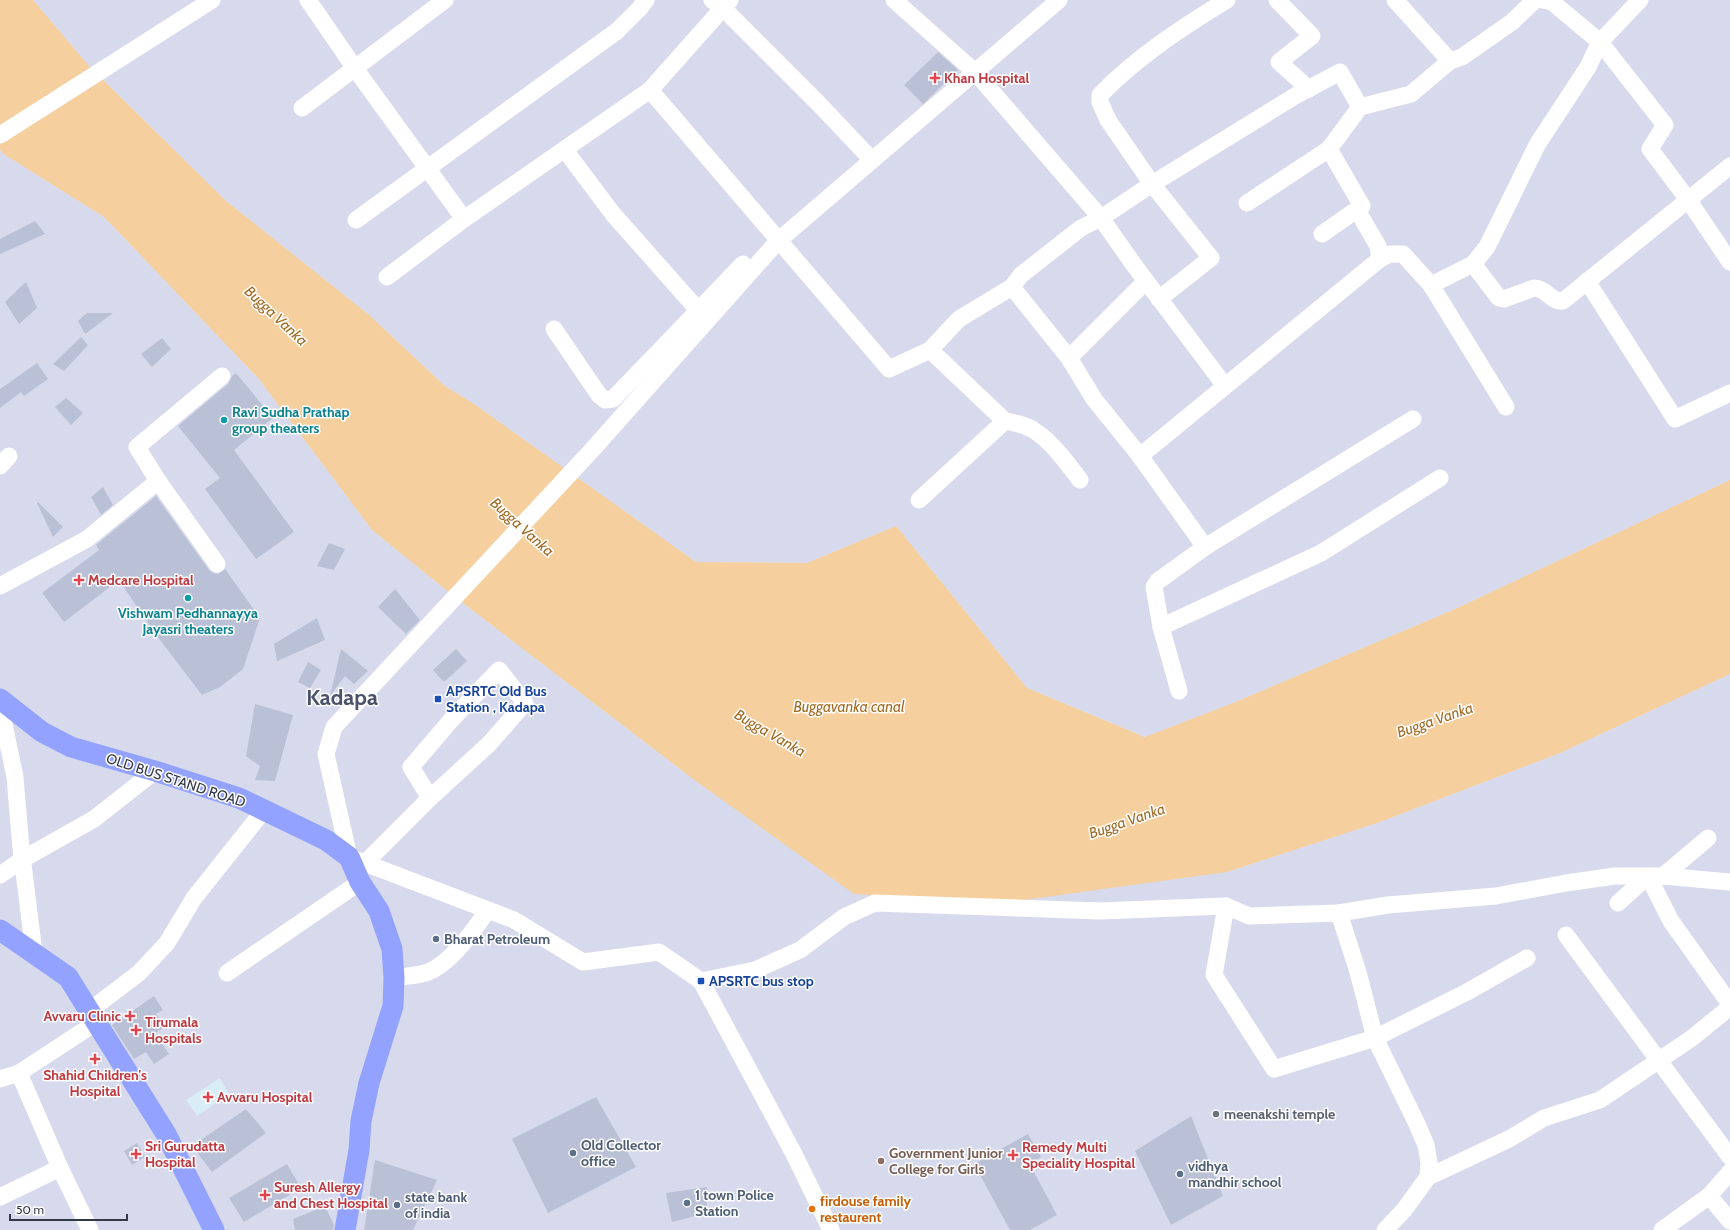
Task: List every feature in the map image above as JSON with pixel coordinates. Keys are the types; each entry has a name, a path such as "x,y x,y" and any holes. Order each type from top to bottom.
{"main road":[{"name":"OLD BUS STAND ROAD","path":"0,699 42,732 71,747 155,771 239,798 326,840 358,867 379,911 392,949 394,978 393,1006 369,1083 361,1121 359,1150 345,1230"},
{"path":"0,930 68,977 166,1134 214,1230"}],"street":[{"path":"0,135 212,0"},
{"path":"308,0 354,67 464,219"},
{"path":"302,108 354,67 445,0"},
{"path":"356,220 617,32 646,0"},
{"path":"894,0 975,72 1101,218 1159,299 1226,386"},
{"path":"554,329 599,395 605,400 613,399 698,310 775,238 872,160 1059,0"},
{"path":"1159,299 1211,258 1152,184 1108,120 1100,102 1100,95 1127,68 1186,25 1227,0"},
{"path":"1277,0 1312,36 1279,62 1309,89"},
{"path":"1395,0 1450,61"},
{"path":"1247,202 1329,149 1360,107 1411,94 1450,61 1462,57 1512,22 1535,0"},
{"path":"1542,0 1552,2 1600,42 1665,125 1650,148 1689,201 1730,262"},
{"path":"1431,285 1473,264 1493,238 1537,145 1588,67 1600,42 1640,0"},
{"path":"387,277 464,219 650,90 722,3 872,160"},
{"path":"650,90 775,238 889,369 930,350 959,319 1012,287 1021,275 1081,228 1101,218 1152,184 1309,89 1340,72 1360,107"},
{"path":"1322,234 1362,206 1329,149"},
{"path":"565,150 613,214 698,310"},
{"path":"1473,264 1499,298 1504,299 1534,288 1539,288 1560,302 1689,201 1730,166"},
{"path":"1357,210 1378,246 1380,259"},
{"path":"358,867 326,754 334,727 592,450 775,238"},
{"path":"1140,456 1380,259 1390,254 1403,254 1431,285 1506,407"},
{"path":"1069,358 1146,281"},
{"path":"1587,281 1675,419 1730,393"},
{"path":"1012,287 1069,358 1094,399 1140,456 1205,547"},
{"path":"930,350 1005,421 1023,425 1035,430 1058,452 1080,480"},
{"path":"217,564 158,481 137,447 222,376"},
{"path":"1179,691 1161,627 1154,591 1155,584 1205,547 1413,419"},
{"path":"919,500 1005,421"},
{"path":"1161,627 1321,553 1440,478"},
{"path":"0,586 87,539 158,481"},
{"path":"227,973 358,867 488,744 526,703 499,670 452,719 411,767 430,798"},
{"path":"0,705 16,777 23,859 34,953"},
{"path":"0,875 23,859 94,818 155,771"},
{"path":"0,1079 19,1073 93,1016 139,973 167,943 194,898 264,810"},
{"path":"1618,903 1708,838"},
{"path":"358,867 514,920 583,962 659,952 701,981 781,1130 831,1230"},
{"path":"701,981 755,970 800,950 844,917 874,903 1100,911 1226,906 1249,916 1339,913 1395,904 1496,896 1566,883 1615,876 1656,876 1730,882"},
{"path":"1656,876 1671,921 1730,1004"},
{"path":"1226,906 1214,975 1274,1069 1375,1038 1467,992 1527,958"},
{"path":"394,978 428,972 445,961 470,937 488,910"},
{"path":"1339,913 1358,972 1375,1038 1426,1145 1429,1162 1428,1177"},
{"path":"1566,935 1730,1157"},
{"path":"1385,1230 1404,1210 1428,1177 1509,1139 1544,1118 1600,1100 1692,1038 1730,1007"},
{"path":"19,1073 60,1168 90,1230"},
{"path":"0,1197 60,1168"},
{"path":"1662,1230 1709,1196 1730,1172"},
{"path":"1709,1196 1730,1221"}],"shaded area":[{"path":"33,0 1730,0 1730,480 1453,610 1233,703 1146,737 1027,688 896,526 807,563 696,562 474,404 445,386 368,314 226,201 89,66"},
{"path":"0,150 5,155 104,217 258,378 372,530 451,594 693,779 1227,872 1380,822 1560,753 1730,674 1730,1230 0,1230"},
{"name":"Avvaru Hospital","path":"220,1078 229,1094 197,1116 186,1100"}],"water":[{"name":"Buggavanka canal","path":"0,0 33,0 89,66 226,201 368,314 445,386 474,404 696,562 807,563 896,526 1027,688 1145,737 1233,703 1453,610 1730,480 1730,674 1560,753 1380,822 1227,872 1001,903 854,894 693,779 451,594 372,530 258,378 104,217 5,155 0,150"}],"building":[{"path":"938,52 958,70 923,104 904,85"},
{"path":"35,221 45,234 0,254 0,239"},
{"path":"26,282 37,308 19,324 5,302"},
{"path":"87,313 113,313 85,334 78,321"},
{"path":"81,337 88,345 64,371 53,364"},
{"path":"162,338 171,349 152,367 141,354"},
{"path":"37,363 48,379 24,396 21,392 0,408 0,389"},
{"path":"236,373 273,418 234,450 294,532 256,559 205,489 220,478 178,426 228,384 232,376"},
{"path":"66,398 83,413 71,425 55,407"},
{"path":"103,487 113,505 101,515 91,497"},
{"name":"Vishwam Pedhannayya Jayasri theaters","path":"156,496 209,570 218,574 225,569 260,618 243,669 220,687 202,695 154,632 119,580 64,622 42,593 99,550 96,545"},
{"path":"38,502 63,527 53,537 37,503"},
{"path":"329,543 345,549 334,570 317,566"},
{"path":"395,589 420,620 406,634 378,607"},
{"path":"317,618 325,640 277,661 274,644"},
{"path":"341,649 368,671 354,684 345,676 330,696"},
{"path":"456,649 467,661 444,682 433,670"},
{"path":"308,662 321,670 310,688 298,682"},
{"path":"255,704 293,715 275,781 255,780 260,766 246,756"},
{"path":"154,996 163,1010 156,1014 165,1027 155,1033 169,1054 154,1064 146,1052 134,1059 112,1025"},
{"name":"Old Collector office","path":"596,1097 636,1167 548,1213 512,1139"},
{"path":"246,1109 266,1133 212,1172 192,1146"},
{"name":"vidhya mandhir school","path":"1191,1116 1223,1196 1171,1225 1135,1151"},
{"path":"1028,1134 1041,1157 1029,1163 1057,1215 1030,1230 1010,1230 974,1164"},
{"path":"137,1143 145,1157 132,1165 124,1151"},
{"name":"state bank of india","path":"375,1160 437,1180 413,1230 364,1230"},
{"path":"287,1164 301,1188 244,1222 229,1198"},
{"name":"1 town Police Station","path":"707,1187 707,1213 672,1222 666,1193"},
{"path":"325,1206 334,1225 333,1230 295,1230 293,1219"}],"place":[{"name":"Khan Hospital","path":"935,78"},
{"name":"Ravi Sudha Prathap group theaters","path":"224,420"},
{"name":"Medcare Hospital","path":"79,580"},
{"name":"Vishwam Pedhannayya Jayasri theaters","path":"188,598"},
{"name":"APSRTC Old Bus Station , Kadapa","path":"438,699"},
{"name":"Bharat Petroleum","path":"436,939"},
{"name":"APSRTC bus stop","path":"701,981"},
{"name":"Avvaru Clinic","path":"130,1016"},
{"name":"Tirumala Hospitals","path":"136,1030"},
{"name":"Shahid Children's Hospital","path":"95,1059"},
{"name":"Avvaru Hospital","path":"208,1097"},
{"name":"meenakshi temple","path":"1216,1114"},
{"name":"Old Collector office","path":"573,1153"},
{"name":"Sri Gurudatta Hospital","path":"136,1154"},
{"name":"Remedy Multi Speciality Hospital","path":"1013,1155"},
{"name":"Government Junior College for Girls","path":"881,1161"},
{"name":"vidhya mandhir school","path":"1180,1174"},
{"name":"Suresh Allergy and Chest Hospital","path":"265,1195"},
{"name":"1 town Police Station","path":"687,1203"},
{"name":"state bank of india","path":"397,1205"},
{"name":"firdouse family restaurent","path":"812,1209"}],"district":[{"name":"Kadapa","path":"342,697"}],"water label":[{"name":"Bugga Vanka","path":"276,316"},
{"name":"Bugga Vanka","path":"522,527"},
{"name":"Bugga Vanka","path":"1435,720"},
{"name":"Bugga Vanka","path":"770,733"},
{"name":"Bugga Vanka","path":"1127,821"}]}
